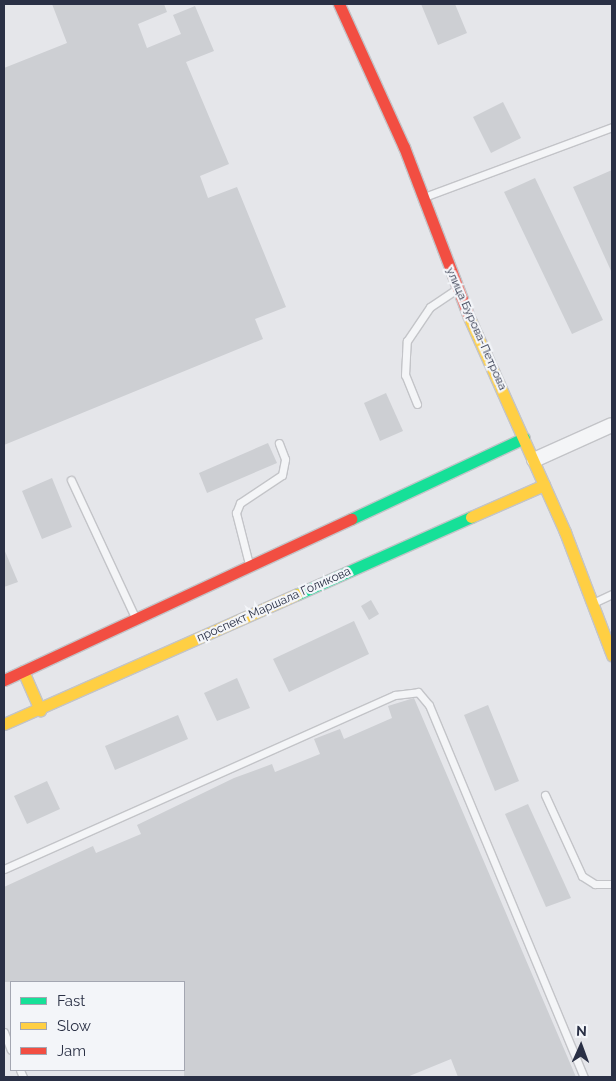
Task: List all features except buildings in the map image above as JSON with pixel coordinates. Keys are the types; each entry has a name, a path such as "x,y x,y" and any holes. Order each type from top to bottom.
{"main road":[{"name":"улица Бурова-Петрова","path":"338,4 404,147 421,198 457,289 595,602 612,655"},
{"path":"4,680 524,438"},
{"name":"проспект Маршала Голикова","path":"4,724 40,710 544,485"},
{"path":"23,671 40,710"}],"street":[{"path":"534,460 612,425"}],"lane":[{"path":"421,198 612,127"},
{"path":"417,404 405,375 407,342 430,307 457,289"},
{"path":"250,567 236,513 240,503 282,475 285,459 279,443"},
{"path":"71,480 136,620"},
{"path":"595,602 612,594"},
{"path":"4,869 395,695 418,692 429,706 584,1077"},
{"path":"545,796 582,876 595,884 612,884"},
{"path":"4,1032 10,1047"}],"traffic: fast":[{"path":"351,519 524,438"},
{"path":"298,594 471,517"}],"traffic: slow":[{"path":"468,315 565,532 612,655"},
{"path":"471,517 544,485"},
{"path":"4,724 298,594"},
{"path":"23,671 40,710"}],"traffic: jam":[{"path":"339,4 404,147 468,315"},
{"path":"4,680 351,519"}]}
